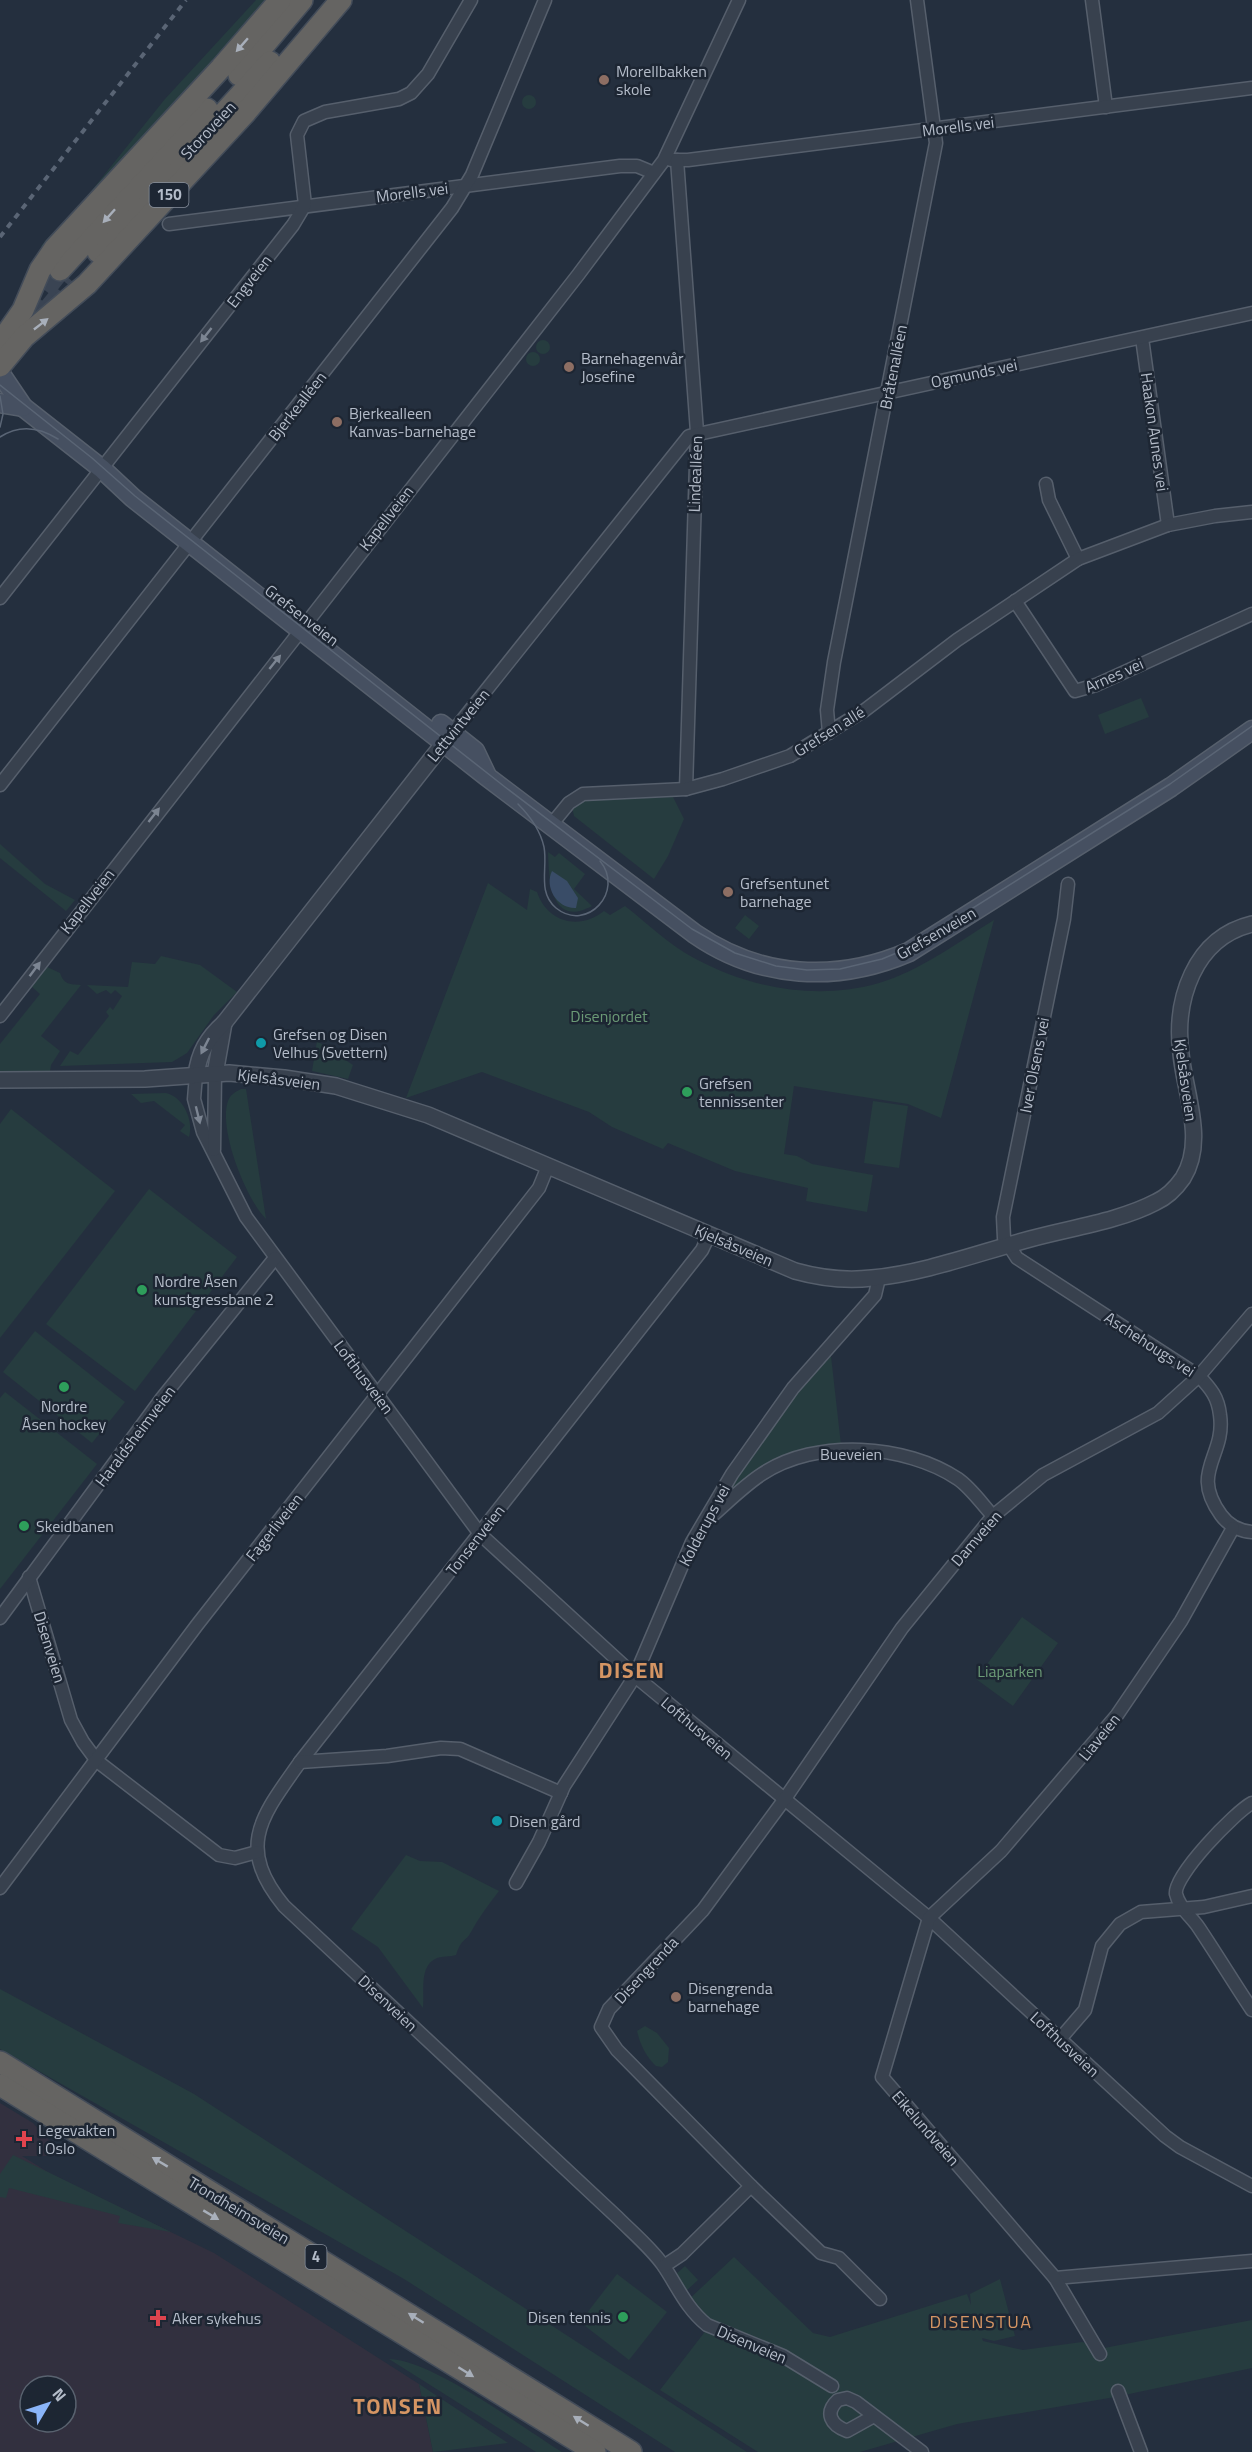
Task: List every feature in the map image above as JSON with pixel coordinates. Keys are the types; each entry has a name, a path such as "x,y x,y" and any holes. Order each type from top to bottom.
{"highway":[{"path":"0,343 23,310 40,270 55,248 221,68 280,0"},
{"name":"150","path":"0,366 24,337 87,284 246,112 341,0"},
{"name":"Storoveien","path":"66,276 250,63 314,2"},
{"name":"Trondheimsveien","path":"0,2062 631,2452"},
{"name":"Trondheimsveien","path":"0,2085 595,2452"}],"main road":[{"name":"Grefsenveien","path":"0,373 23,407 102,469 139,503 193,538 448,737 475,751 486,776 688,929 721,950 755,964 776,969 817,973 848,970 886,961 923,944 1162,793 1252,730"},
{"name":"Grefsenveien","path":"0,403 23,407"}],"street":[{"path":"305,205 297,135 304,121 325,112 399,99 411,93 428,74 471,0"},
{"name":"Bjerkealléen","path":"0,784 452,208 467,185 545,0"},
{"name":"Kapellveien","path":"0,1016 664,160 739,0"},
{"name":"Bråtenalléen","path":"829,733 827,710 834,662 936,143 916,0"},
{"path":"1092,0 1106,107"},
{"name":"Morells vei","path":"664,160 933,129 1252,88"},
{"name":"Lindealléen","path":"677,160 697,432 686,789"},
{"name":"Morells vei","path":"169,224 626,165 654,173"},
{"name":"Engveien","path":"0,598 305,205"},
{"name":"Ogmunds vei","path":"697,432 744,425 1252,313"},
{"name":"Haakon Aunes vei","path":"1142,338 1168,525"},
{"name":"Lettvintveien","path":"196,1075 206,1043 682,440 697,432"},
{"path":"1046,484 1049,500 1078,559"},
{"name":"Grefsen allé","path":"551,825 569,803 583,794 686,789 790,756 829,733 1078,559 1168,525 1252,512"},
{"name":"Arnes vei","path":"1015,601 1075,691 1096,685 1252,614"},
{"name":"Iver Olsens vei","path":"1006,1245 1002,1230 1003,1216 1064,919 1068,884"},
{"name":"Kjelsåsveien","path":"0,1080 145,1079 215,1074 284,1078 370,1095 428,1115 709,1235 807,1274 840,1279 879,1278 1148,1206 1163,1198 1176,1186 1187,1170 1194,1143 1180,1041 1187,991 1194,969 1210,945 1230,931 1252,924"},
{"name":"Lettvintveien","path":"215,1074 224,1023"},
{"name":"Lofthusveien","path":"214,1152 215,1074"},
{"name":"Lofthusveien","path":"196,1075 194,1099 197,1114 222,1172 246,1217 480,1534 634,1676 929,1918 1166,2136 1180,2147 1252,2186"},
{"name":"Fagerliveien","path":"0,1888 197,1624 539,1188 548,1166"},
{"name":"Tonsenveien","path":"257,1852 261,1821 300,1762 696,1258 709,1235"},
{"name":"Aschehougs vei","path":"1006,1245 1025,1264 1199,1376 1216,1394 1221,1416 1220,1433 1207,1479 1207,1493 1224,1519 1233,1528"},
{"name":"Haraldsheimveien","path":"0,1618 162,1398 275,1258"},
{"name":"Kolderups vei","path":"516,1883 539,1842 561,1793 634,1676 692,1542 708,1519 732,1474 794,1388 874,1295 879,1278"},
{"name":"Damveien","path":"784,1800 902,1628 993,1516 1043,1475 1158,1413 1199,1376 1252,1314"},
{"name":"Bueveien","path":"708,1519 763,1473 797,1457 835,1451 883,1453 922,1461 959,1480 993,1516"},
{"path":"1233,1528 1252,1532"},
{"name":"Liaveien","path":"929,1918 1001,1851 1118,1714 1181,1621 1233,1528"},
{"name":"Disenveien","path":"29,1577 71,1720 97,1761 219,1855 235,1858 257,1852 266,1880 284,1906 618,2218 664,2266 685,2303 707,2325 783,2356 832,2386"},
{"path":"300,1762 387,1756 441,1748 460,1749 561,1793"},
{"name":"Disengrenda","path":"784,1800 703,1910 621,1995 609,2009 601,2027 617,2050 751,2186 821,2253 839,2258 880,2299"},
{"path":"1252,1803 1203,1849 1177,1881 1176,1893 1182,1906 1197,1925 1252,2010"},
{"path":"1060,2039 1084,2010 1102,1946 1120,1924 1141,1912 1182,1906 1204,1907 1252,1896"},
{"name":"Eikelundveien","path":"929,1918 882,2077 1054,2278 1100,2354"},
{"path":"664,2266 682,2254 751,2186"},
{"path":"1054,2278 1252,2261"},
{"path":"1118,2391 1142,2452"},
{"path":"874,2416 922,2452"}],"shaded area":[{"name":"Aker sykehus","path":"0,2103 33,2123 64,2156 22,2156 51,2174 214,2253 419,2384 433,2452 0,2452"}],"green space":[{"path":"256,0 271,0 44,248 41,246 76,210 165,99"},
{"path":"529,95 534,97 536,102 534,107 529,109 524,107 522,102 524,97"},
{"path":"543,340 548,342 550,347 548,352 543,354 538,352 536,347 538,342"},
{"path":"530,352 536,352 540,359 536,366 530,366 526,362 526,356"},
{"path":"1141,698 1149,717 1105,734 1098,715"},
{"path":"673,797 684,819 668,856 654,879 574,816 572,807 584,800"},
{"path":"0,844 45,884 75,900 66,911 0,858"},
{"path":"548,852 555,857 559,853 585,874 574,889 592,906 578,911 568,911 560,906 551,887"},
{"name":"Disenjordet","path":"488,883 527,910 530,889 537,892 548,910 556,916 574,922 584,921 604,911 610,915 625,906 676,947 715,968 760,984 808,991 856,988 894,978 938,955 994,920 941,1118 908,1104 794,1086 784,1154 797,1156 812,1164 873,1175 867,1212 806,1201 808,1188 735,1171 668,1143 663,1149 612,1127 589,1112 482,1072 406,1098"},
{"path":"745,915 759,926 749,939 735,928"},
{"path":"161,956 200,965 237,992 214,1015 187,1053 172,1062 60,1066 70,1051 78,1055 109,1016 106,1012 110,1007 113,1010 122,996 115,990 111,994 106,990 97,994 87,985 128,987 132,962 155,964"},
{"path":"45,966 60,973 63,980 68,983 81,985 41,1036 60,1051 51,1065 49,1077 0,1075 0,1044 40,994 31,986"},
{"path":"317,1041 353,1065 348,1079 312,1071"},
{"path":"241,1089 246,1089 266,1219 250,1196 230,1145 226,1113 228,1101"},
{"path":"166,1093 178,1099 183,1105 189,1118 189,1137 180,1131 185,1125 154,1101 141,1103 131,1094"},
{"path":"873,1101 908,1106 899,1168 864,1163"},
{"path":"11,1109 115,1191 0,1338 0,1124"},
{"name":"Nordre Åsen kunstgressbane 2","path":"149,1189 237,1257 135,1391 46,1324"},
{"name":"Nordre Åsen hockey","path":"35,1331 125,1402 92,1443 3,1372"},
{"path":"826,1355 831,1356 841,1445 800,1453 732,1491 731,1486 784,1408"},
{"name":"Skeidbanen","path":"5,1392 97,1464 0,1589 0,1398"},
{"name":"Liaparken","path":"1022,1617 1058,1643 1013,1706 976,1679"},
{"path":"406,1855 420,1861 442,1862 499,1891 456,1955 437,1958 427,1967 423,2008 378,1947 351,1929"},
{"path":"0,1989 194,2094 747,2452 675,2452 404,2279 0,2049"},
{"path":"645,2026 657,2033 669,2048 668,2062 662,2067 652,2062 642,2045 637,2031"},
{"path":"13,2155 171,2232 118,2223 120,2216 9,2188 6,2198 0,2197 0,2174"},
{"path":"734,2257 813,2333 830,2337 967,2294 971,2305 970,2294 1000,2279 1015,2336 994,2341 982,2338 983,2341 1023,2350 1082,2342 1104,2348 1252,2320 1252,2368 1115,2397 957,2424 860,2452 758,2452 660,2390 707,2329 685,2303"},
{"path":"685,2266 698,2280 684,2293 674,2276"},
{"name":"Disen tennis","path":"617,2274 667,2312 629,2360 580,2322"},
{"path":"389,2359 407,2362 429,2370 452,2382 562,2452 536,2452"},
{"path":"419,2384 508,2443 433,2452"}],"water":[{"path":"552,871 567,881 578,898 576,908 563,905 554,896 550,884"}],"tunnel":[{"path":"25,314 60,270"},
{"path":"49,309 72,281"}],"tram line":[{"path":"0,385 92,458 135,496 505,787 692,929 735,953 776,966 807,970 840,969 882,959 911,947 1170,784 1252,726"},
{"path":"0,396 3,414 0,427"},
{"path":"0,437 15,430 29,429 44,432 58,439"},
{"path":"518,804 527,813 540,834 545,855 545,887 550,902 556,908 568,914 579,915 590,912 599,905 608,885 607,873 600,861"}],"railway":[{"path":"0,237 186,0"}],"place":[{"name":"Morellbakken skole","path":"604,80"},
{"name":"Barnehagenvår Josefine","path":"569,367"},
{"name":"Bjerkealleen Kanvas-barnehage","path":"337,422"},
{"name":"Grefsentunet barnehage","path":"728,892"},
{"name":"Grefsen og Disen Velhus (Svettern)","path":"261,1043"},
{"name":"Grefsen tennissenter","path":"687,1092"},
{"name":"Nordre Åsen kunstgressbane 2","path":"142,1290"},
{"name":"Nordre Åsen hockey","path":"64,1387"},
{"name":"Skeidbanen","path":"24,1526"},
{"name":"Disen gård","path":"497,1821"},
{"name":"Disengrenda barnehage","path":"676,1997"},
{"name":"Legevakten i Oslo","path":"24,2139"},
{"name":"Disen tennis","path":"623,2317"},
{"name":"Aker sykehus","path":"158,2318"}],"district":[{"name":"DISEN","path":"632,1670"},
{"name":"DISENSTUA","path":"981,2322"},
{"name":"TONSEN","path":"398,2406"}]}
